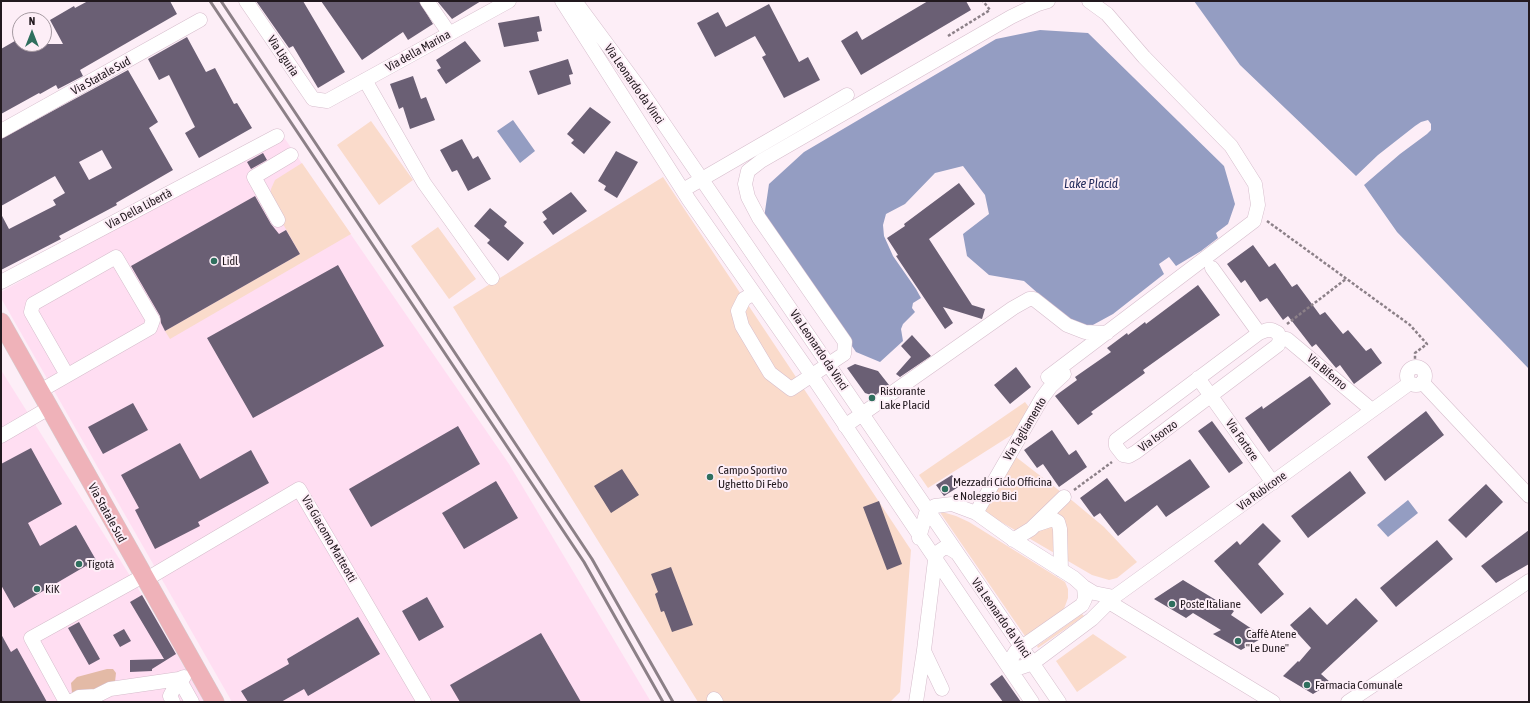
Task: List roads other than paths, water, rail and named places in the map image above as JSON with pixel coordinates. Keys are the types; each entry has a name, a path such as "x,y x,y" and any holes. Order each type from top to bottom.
{"main road":[{"name":"Via Statale Sud","path":"1,322 215,702"}],"street":[{"name":"Via Liguria","path":"246,1 313,98 327,100"},
{"path":"427,1 449,33"},
{"name":"Via della Marina","path":"327,100 509,1"},
{"name":"Via Leonardo da Vinci","path":"562,1 683,190 812,376 919,538 1032,702"},
{"name":"Via Leonardo da Vinci","path":"575,1 640,89 1022,647 1058,702"},
{"path":"777,288 744,299 738,311 742,326 770,373 791,389 844,354 845,342 759,218 748,197 745,184 748,171 760,161 1011,17 1038,4 1048,1"},
{"path":"1048,377 1254,221 1258,206 1255,184 1231,146 1144,57 1107,14 1089,1"},
{"name":"Via Statale Sud","path":"1,131 200,20"},
{"path":"365,80 424,183 492,278"},
{"path":"683,190 847,95"},
{"name":"Via Della Libertà","path":"1,282 277,136"},
{"path":"278,220 254,176 292,155"},
{"path":"40,391 150,328 153,320 116,257 33,304 31,312 67,375"},
{"path":"1212,268 1259,333 1267,330 1279,335"},
{"path":"845,426 1013,308 1029,299 1034,299 1067,324 1085,332 1107,333"},
{"name":"Via Isonzo","path":"1259,333 1116,440 1116,446 1123,455 1129,456 1211,397 1278,345 1279,335"},
{"name":"Via Biferno","path":"1279,335 1288,339 1372,410"},
{"path":"1415,367 1408,372 1407,378 1416,382 1529,496"},
{"name":"Via Tagliamento","path":"976,513 1042,398 1051,386 1069,370"},
{"path":"1198,378 1211,397"},
{"name":"Via Rubicone","path":"1111,600 1077,610 1022,647 1012,656 1009,668 1022,668 1033,664 1092,619 1111,600 1372,410 1416,382"},
{"name":"Via Fortore","path":"1211,397 1273,483"},
{"path":"1,436 49,408"},
{"name":"Via Giacomo Matteotti","path":"144,578 300,489 424,702"},
{"path":"1014,540 1038,524 1064,497"},
{"path":"919,538 927,510 935,506 952,504 976,513 1094,593 1111,600 1273,702"},
{"path":"1038,524 1053,519 1058,522 1060,529 1062,570"},
{"path":"916,702 924,650 934,560 938,552 944,548 949,548 957,553"},
{"path":"66,702 30,638 144,578"},
{"path":"1348,702 1529,581"},
{"path":"1077,610 1085,599 1079,583"},
{"path":"924,650 942,689"},
{"path":"70,702 79,698 98,699 110,689 179,679 196,670"},
{"path":"173,702 170,696 179,679"},
{"path":"179,679 192,702"}],"water":[{"path":"1194,1 1529,1 1529,369 1397,232 1364,185 1431,130 1431,124 1428,120 1415,126 1378,155 1356,176 1240,65"},
{"name":"Lake Placid","path":"1040,30 1088,33 1224,166 1235,204 1228,224 1216,233 1218,238 1201,251 1176,266 1169,257 1159,264 1164,274 1113,314 1091,326 1081,327 1066,318 1024,281 989,275 967,256 963,234 989,214 985,195 963,166 935,173 905,204 886,214 883,225 884,236 893,256 921,298 913,303 912,308 915,312 903,324 901,329 903,341 880,362 856,352 764,218 769,184 804,152 996,39"},
{"path":"513,120 535,151 520,163 497,131"},
{"path":"1408,500 1418,513 1388,537 1377,525"}],"railway":[{"path":"210,1 584,562 663,702"},
{"path":"221,1 592,559 673,702"}],"place":[{"name":"Lidl","path":"214,261"},
{"name":"Ristorante Lake Placid","path":"872,398"},
{"name":"Campo Sportivo Ughetto Di Febo","path":"710,477"},
{"name":"Mezzadri Ciclo Officina e Noleggio Bici","path":"945,489"},
{"name":"Tigotà","path":"79,564"},
{"name":"KiK","path":"37,589"},
{"name":"Poste Italiane","path":"1172,604"},
{"name":"Caffè Atene \"Le Dune\"","path":"1238,641"},
{"name":"Farmacia Comunale","path":"1307,685"}]}
